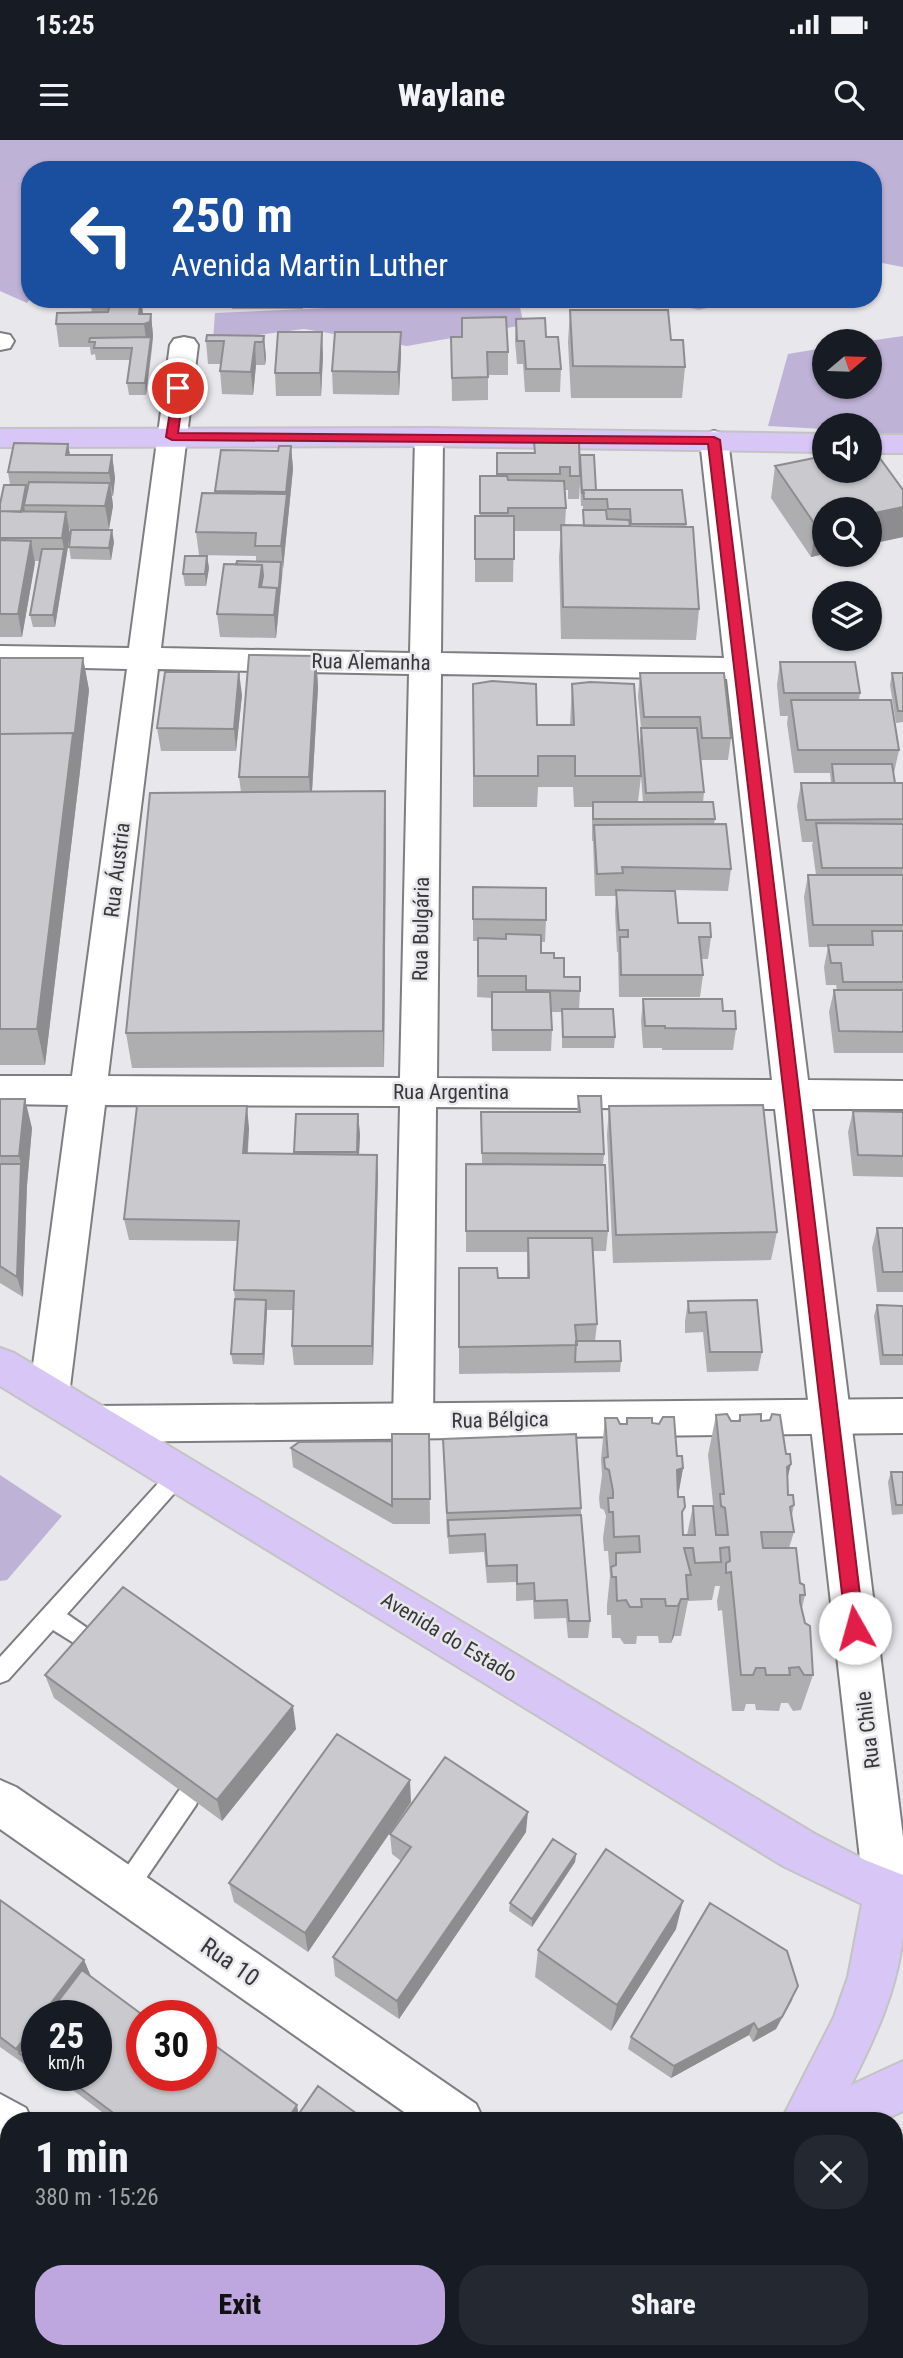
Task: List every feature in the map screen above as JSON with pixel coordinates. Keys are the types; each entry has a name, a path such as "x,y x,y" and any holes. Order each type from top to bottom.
{"main road":[{"path":"0,438 429,437 812,443"},
{"path":"882,444 903,444"},
{"name":"Avenida do Estado","path":"0,1365 799,1850 895,1896"},
{"path":"811,2112 854,2028 895,1896"},
{"path":"848,2112 903,2085"}],"street":[{"name":"Rua Áustria","path":"49,1395 184,345"},
{"name":"Rua Bulgária","path":"413,1421 429,437"},
{"name":"Rua Chile","path":"714,440 830,1417 895,1896"},
{"name":"Rua Alemanha","path":"0,656 741,669"},
{"name":"Rua Argentina","path":"0,1090 903,1095"},
{"name":"Rua Bélgica","path":"97,1424 903,1416"},
{"name":"Rua 10","path":"0,1802 446,2112"}],"lane":[{"path":"0,1673 179,1474"},
{"path":"51,1616 97,1648"},
{"path":"125,1889 188,1797"}],"shaded area":[{"path":"0,140 903,140 903,267 882,263 882,161 21,161 21,300 0,291"},
{"path":"326,308 520,308 524,325 407,346 304,329 213,341 215,313"},
{"path":"903,336 903,435 882,433 882,413 812,413 812,428 768,426 788,354 812,350 812,399 882,399 882,339"},
{"path":"0,1475 62,1516 7,1580 0,1581"}],"building":[{"path":"109,308 140,308 139,314 151,314 150,322 56,324 57,313 108,312"},
{"path":"570,310 668,310 671,340 683,340 685,367 573,366"},
{"path":"506,317 508,352 487,352 488,377 452,378 451,337 462,337 462,318"},
{"path":"545,318 546,337 558,337 561,369 526,369 524,341 517,341 516,319"},
{"path":"278,332 322,332 320,373 275,373"},
{"path":"335,332 401,332 398,372 332,371"},
{"path":"207,335 264,336 263,342 255,342 251,372 220,371 224,341 206,341"},
{"path":"151,337 145,383 127,383 132,348 94,348 95,342 89,342 90,338"},
{"path":"534,442 579,442 580,476 570,476 570,467 560,467 560,474 497,474 497,453 535,453"},
{"path":"14,443 68,444 66,455 112,455 109,473 8,472"},
{"path":"279,446 291,446 286,492 215,491 221,450 278,451"},
{"path":"580,455 594,455 596,490 583,490 582,493"},
{"path":"812,458 812,483 882,483 882,461 903,490 903,507 882,511 882,497 812,497 812,520 775,466"},
{"path":"480,476 507,476 508,480 564,481 566,508 508,508 508,513 480,513"},
{"path":"29,482 110,483 105,506 24,505"},
{"path":"4,485 26,485 21,512 0,511"},
{"path":"583,490 682,490 686,524 631,524 630,509 608,509 607,499 584,499"},
{"path":"202,493 287,494 281,546 255,546 256,533 196,532"},
{"path":"583,510 606,510 607,519 629,520 630,526 584,526"},
{"path":"0,511 66,512 62,538 0,538"},
{"path":"475,516 514,516 514,559 475,559"},
{"path":"561,525 693,527 699,609 563,607"},
{"path":"71,530 112,530 109,548 69,547"},
{"path":"0,540 31,541 18,614 0,614"},
{"path":"42,549 64,549 53,615 30,615"},
{"path":"185,556 207,556 205,574 183,574"},
{"path":"237,561 281,562 278,598 277,588 261,587 262,565 236,565"},
{"path":"224,564 262,565 259,587 277,588 274,615 217,614"},
{"path":"249,655 316,656 309,777 239,777"},
{"path":"0,658 83,658 74,740 73,733 0,734"},
{"path":"780,662 855,662 860,693 784,693"},
{"path":"165,672 239,672 234,729 157,728"},
{"path":"640,673 724,673 731,738 702,738 700,717 644,717"},
{"path":"892,673 903,673 903,711 898,711"},
{"path":"492,681 536,684 537,725 574,725 572,684 634,684 641,776 575,776 575,756 538,756 538,776 474,776 473,684"},
{"path":"791,700 891,700 899,750 798,750"},
{"path":"641,728 697,728 704,792 646,793"},
{"path":"73,733 37,1029 0,1029 0,734"},
{"path":"832,764 892,764 895,783 834,783"},
{"path":"801,783 903,783 903,819 806,820"},
{"path":"385,791 383,1031 126,1033 150,793"},
{"path":"593,802 713,802 715,819 593,819"},
{"path":"816,823 903,824 903,868 822,868"},
{"path":"726,824 731,869 622,867 623,873 597,874 594,825"},
{"path":"808,875 903,875 903,925 813,925"},
{"path":"473,887 546,888 546,920 473,919"},
{"path":"616,890 675,891 678,923 710,923 711,937 699,937 703,975 621,975 620,937 628,937 628,930 619,930"},
{"path":"872,931 903,931 903,982 843,982 841,963 831,963 828,945 873,945"},
{"path":"506,934 541,935 541,953 554,953 554,958 564,958 564,977 580,977 580,991 526,990 526,976 478,976 478,938 506,939"},
{"path":"834,990 903,990 903,1032 839,1031"},
{"path":"492,992 550,992 552,1030 492,1030"},
{"path":"643,999 722,999 723,1011 735,1011 736,1029 645,1026"},
{"path":"562,1009 613,1009 615,1037 563,1037"},
{"path":"578,1096 601,1096 604,1154 482,1153 481,1112 580,1112"},
{"path":"0,1099 25,1099 19,1156 0,1156"},
{"path":"763,1105 777,1232 616,1235 609,1106"},
{"path":"137,1106 247,1106 243,1153 377,1155 372,1346 292,1346 294,1291 234,1290 239,1221 124,1219"},
{"path":"853,1111 903,1112 903,1156 858,1155"},
{"path":"296,1114 358,1114 357,1152 294,1152"},
{"path":"0,1164 21,1164 17,1277 0,1266"},
{"path":"466,1164 605,1165 608,1231 466,1231"},
{"path":"877,1228 903,1228 903,1272 883,1272"},
{"path":"528,1238 592,1238 597,1324 575,1325 577,1345 459,1347 459,1268 497,1268 498,1278 529,1278"},
{"path":"235,1299 266,1300 263,1354 231,1354"},
{"path":"757,1300 762,1352 710,1352 706,1312 689,1313 688,1301"},
{"path":"877,1305 903,1306 903,1355 883,1355"},
{"path":"576,1341 620,1341 621,1361 575,1362"},
{"path":"727,1414 731,1421 740,1421 740,1415 761,1414 761,1421 770,1420 772,1414 780,1415 786,1454 790,1454 791,1464 787,1467 788,1495 793,1495 794,1505 790,1507 794,1532 761,1532 763,1548 796,1548 800,1583 804,1585 805,1595 800,1595 800,1602 805,1623 810,1626 813,1675 804,1675 799,1667 789,1668 790,1675 766,1675 765,1668 756,1668 753,1675 741,1675 731,1572 726,1573 726,1563 730,1561 729,1547 720,1548 721,1562 695,1563 693,1548 684,1548 691,1575 686,1575 688,1599 681,1599 678,1606 666,1606 665,1599 641,1599 642,1607 630,1607 626,1600 617,1601 616,1577 612,1577 611,1567 616,1565 616,1553 640,1552 639,1536 614,1537 613,1512 609,1512 608,1498 613,1498 613,1491 604,1458 608,1457 605,1418 617,1418 620,1424 627,1424 627,1418 652,1418 652,1423 659,1424 663,1417 674,1417 677,1456 682,1456 683,1468 677,1470 678,1497 684,1497 685,1507 682,1512 683,1535 695,1535 693,1506 713,1506 716,1535 728,1535 725,1508 721,1506 720,1494 724,1494 716,1415"},
{"path":"392,1434 429,1434 430,1499 392,1499"},
{"path":"576,1434 581,1508 447,1513 443,1439"},
{"path":"392,1441 392,1506 291,1448 299,1442"},
{"path":"891,1472 903,1472 903,1505 896,1505"},
{"path":"581,1515 590,1621 569,1621 567,1600 535,1601 534,1583 517,1584 517,1565 487,1566 485,1534 449,1536 448,1520"},
{"path":"123,1587 293,1706 217,1800 45,1675"},
{"path":"337,1734 410,1780 305,1933 229,1883"},
{"path":"445,1757 528,1812 397,2001 333,1957 411,1847 390,1834"},
{"path":"553,1839 576,1854 532,1919 510,1903"},
{"path":"606,1849 683,1901 617,2005 538,1950"},
{"path":"0,1900 84,1960 53,2000 21,2000 21,2043 16,2049 0,2037"},
{"path":"710,1903 787,1951 798,1986 782,2017 758,2030 754,2023 674,2066 631,2037"},
{"path":"82,1970 126,2003 126,2091 217,2091 217,2047 297,2105 292,2112 112,2112 84,2091 112,2091 112,2000 59,2000"},
{"path":"318,2086 354,2112 300,2112"}],"route":[{"path":"178,388 172,437 714,440 855,1628"}]}
